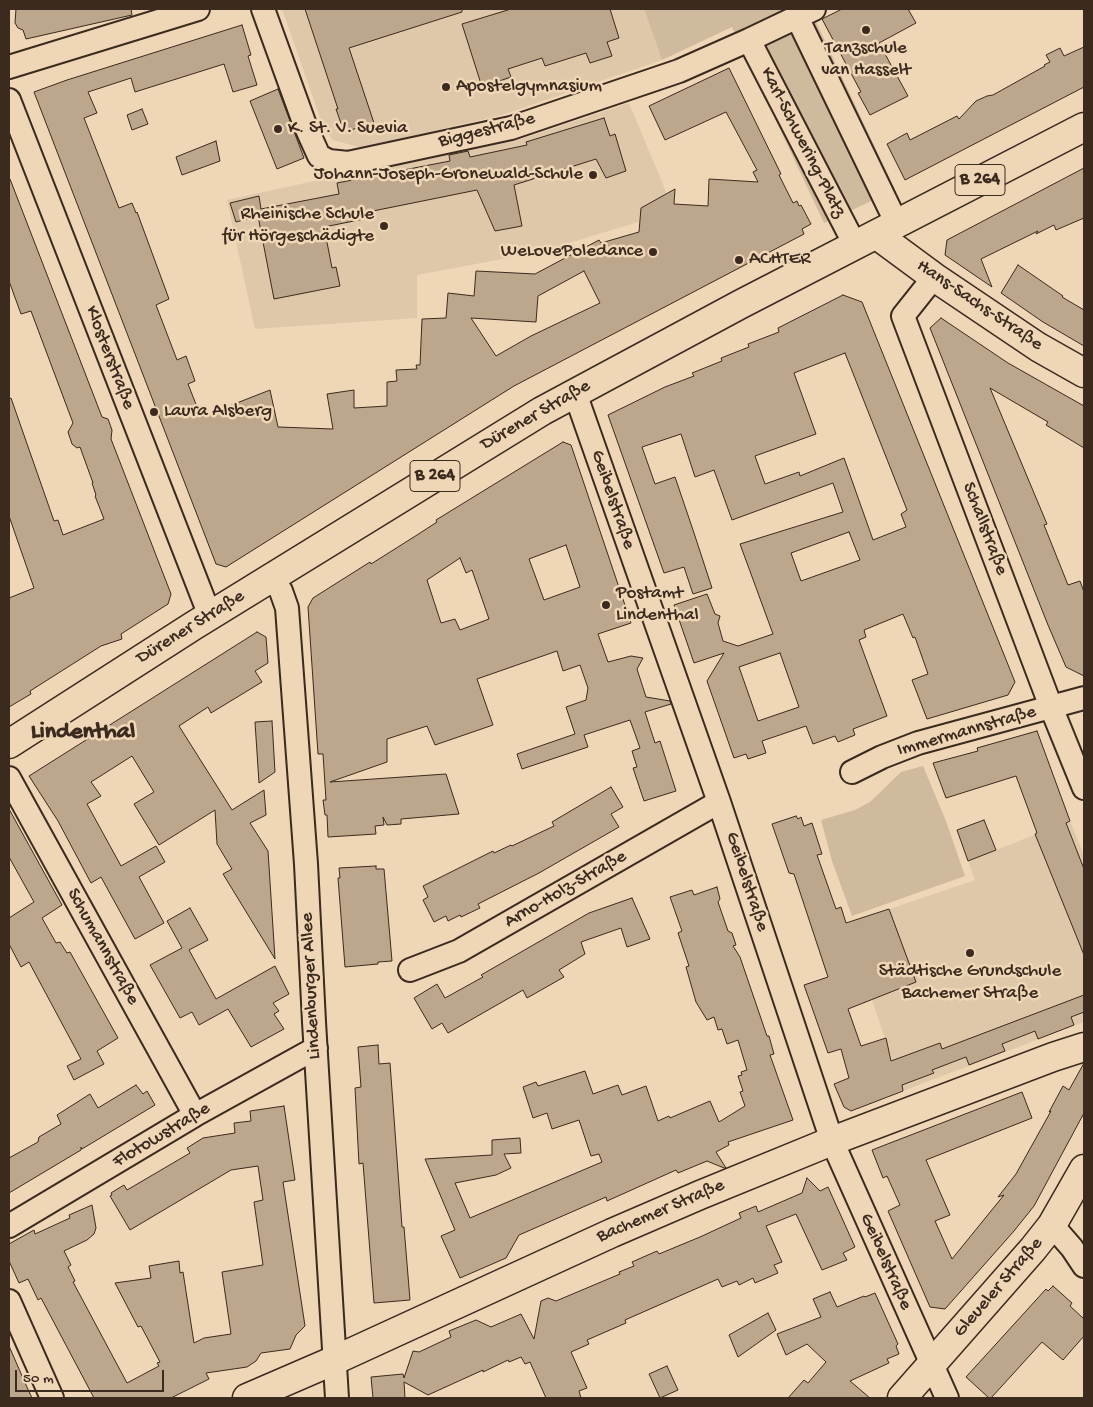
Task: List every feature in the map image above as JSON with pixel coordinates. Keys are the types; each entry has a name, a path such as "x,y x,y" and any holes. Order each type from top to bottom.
{"main road":[{"name":"Dürener Straße","path":"9,744 210,616 509,430 741,304 1084,127"},
{"name":"Hans-Sachs-Straße","path":"876,235 934,277 1038,346 1084,373"},
{"name":"Bachemer Straße","path":"247,1398 335,1360 612,1232 832,1141 1084,1047"},
{"name":"Gleueler Straße","path":"902,1398 1052,1225 1084,1169"}],"street":[{"path":"9,68 198,9"},
{"name":"Biggestraße","path":"263,9 305,125 319,156 329,161 348,163 511,128 679,71 806,13"},
{"path":"806,13 876,235"},
{"name":"Karl-Schwering-Platz","path":"749,40 876,235"},
{"name":"Klosterstraße","path":"9,100 210,616"},
{"name":"Schallstraße","path":"934,277 903,316 1051,707 1084,788"},
{"name":"Geibelstraße","path":"575,394 719,802 832,1141 947,1398"},
{"name":"Lindenburger Allee","path":"272,578 281,591 287,608 306,864 337,1398"},
{"name":"Immermannstraße","path":"852,772 882,757 918,743 1084,698"},
{"name":"Schumannstraße","path":"9,778 195,1115"},
{"name":"Arno-Holz-Straße","path":"410,970 459,951 719,802"},
{"name":"Flotowstraße","path":"9,1226 195,1115 316,1048"},
{"path":"1052,1225 1072,1248 1084,1266"},
{"path":"9,1301 52,1398"}],"shaded area":[{"name":"Apostelgymnasium","path":"282,9 644,9 662,60 502,115 362,148 333,140 324,129"},
{"path":"644,9 810,9 895,190 824,223 732,27 662,60"},
{"name":"Rheinische Schule für Hörgeschädigte","path":"629,103 674,211 540,252 417,275 417,318 255,329 227,200 498,141 521,139"},
{"path":"923,766 946,821 965,876 852,916 832,861 821,820 855,810 870,802 901,772"},
{"name":"Städtische Grundschule Bachemer Straße","path":"1070,821 1084,855 1084,1022 903,1091 846,924 975,880 968,861"}],"building":[{"path":"16,9 131,9 132,15 26,39 23,30 18,28 15,23"},
{"path":"305,9 462,9 462,12 349,48 374,123 344,132"},
{"path":"511,9 610,9 619,38 607,42 612,56 590,63 586,53 545,66 542,58 508,69 511,77 482,87 462,24"},
{"path":"842,9 908,9 916,23 879,43 908,96 870,115 858,93 861,92 822,19"},
{"path":"242,25 251,55 248,56 257,85 233,92 224,64 135,92 131,78 88,92 97,113 84,118 119,208 132,203 137,212 169,299 156,305 177,360 186,356 195,381 188,384 201,417 270,390 278,427 333,429 327,394 354,390 354,408 387,406 387,382 397,381 396,370 417,369 416,365 420,365 422,319 446,318 448,293 474,296 476,271 535,274 599,240 601,243 639,232 641,208 675,189 674,204 708,206 709,179 758,182 753,172 757,170 726,112 665,140 649,106 729,68 781,174 779,175 793,203 797,201 799,206 801,205 811,224 802,229 804,234 514,386 226,567 216,564 34,92","holes":["584,271 600,303 531,336 496,356 471,318 536,322 538,296"]},
{"path":"1084,47 1084,87 905,180 887,144 907,133 910,140 957,116 959,119 976,101 993,95 1045,66 1050,62 1046,55 1060,48 1064,56"},
{"name":"K. St. V. Suevia","path":"278,89 304,158 277,169 250,101"},
{"path":"142,109 148,124 132,130 127,115"},
{"path":"604,118 610,136 615,134 626,171 606,178 596,159 514,185 522,226 495,231 477,190 373,211 374,217 324,227 332,268 336,267 340,286 274,299 258,216 236,222 230,203 259,196 261,209 339,194 337,183 450,161 449,155 468,151 470,157 527,145 526,142"},
{"path":"216,141 220,161 182,175 176,157"},
{"path":"1084,168 1084,218 1056,230 1054,225 1036,234 1038,231 981,259 992,287 945,255 947,240"},
{"path":"9,179 102,417 108,419 112,430 111,439 171,594 168,604 121,634 122,639 101,646 30,691 31,694 9,707 9,598 34,588 9,516 9,399 11,398 54,521 58,520 63,535 104,519 80,447 77,448 72,444 68,432 73,423 31,311 21,314 9,281"},
{"path":"1018,265 1062,297 1084,310 1084,346 1043,322 1001,293"},
{"path":"843,295 862,302 1015,682 1008,695 927,719 912,680 928,674 915,637 913,638 903,614 864,630 866,637 859,640 887,716 853,729 855,735 838,742 835,736 813,744 806,726 762,741 766,753 748,759 746,754 734,758 707,681 724,653 694,663 674,605 707,594 715,614 720,616 718,623 723,641 738,646 773,634 740,544 843,512 833,483 732,520 714,470 695,477 681,434 642,447 655,484 675,477 712,588 693,594 684,567 664,573 608,415 665,387 694,376 692,373 722,361 721,358 749,347 748,344 779,332 778,328","holes":["845,353 907,510 901,514 906,527 873,540 844,458 800,476 799,472 765,484 755,456 816,434 794,373","849,532 860,560 801,581 791,553","780,653 799,707 758,721 739,667"]},
{"path":"941,318 1008,363 1084,406 1084,448 1046,425 1048,422 990,388 1047,524 1044,525 1068,585 1080,581 1084,592 1084,676 1066,667 1048,625 930,328"},
{"path":"563,442 571,445 631,623 598,634 608,662 631,656 643,658 637,669 646,697 670,701 671,704 645,712 655,743 660,741 676,791 644,801 633,768 637,767 632,751 640,748 630,720 584,735 588,747 522,769 517,754 575,734 566,707 586,700 588,688 580,665 563,671 557,651 477,679 493,725 435,745 427,726 387,739 387,762 330,782 446,774 459,814 401,819 401,824 387,825 383,817 384,825 375,826 376,834 328,837 327,815 325,815 323,800 326,800 323,754 318,754 308,607 313,598 417,535 437,522 436,520","holes":["566,545 580,587 544,600 529,559","460,558 466,573 472,570 489,619 460,630 455,619 441,623 427,580"]},
{"path":"257,632 266,637 268,663 255,671 262,682 211,713 208,707 179,726 232,810 264,790 266,815 250,823 268,851 275,959 223,874 232,869 217,844 215,810 159,845 134,804 154,792 132,756 91,782 101,796 87,804 121,866 156,846 165,862 139,877 164,923 135,939 101,877 91,883 58,821 29,776"},
{"path":"272,721 275,772 259,783 255,722"},
{"path":"1037,731 1070,821 1066,823 1084,869 1084,955 1035,834 1037,833 1016,776 946,798 933,763 978,751 977,748"},
{"path":"611,787 623,807 611,814 619,827 539,873 478,904 480,908 448,921 446,916 434,922 423,900 428,897 423,886 493,851 494,853 512,846 554,826 552,822"},
{"path":"9,809 62,905 42,918 56,943 60,942 67,953 70,952 118,1038 97,1051 104,1064 74,1080 67,1066 81,1059 29,962 21,967 9,944 9,918 34,902 9,857"},
{"path":"796,816 798,819 801,817 804,826 812,823 822,854 817,855 836,909 841,907 846,923 889,909 916,982 848,1009 861,1046 886,1038 891,1061 940,1043 942,1049 1084,995 1084,1012 1071,1017 1074,1025 1038,1039 1035,1031 1002,1044 1005,1051 969,1065 966,1057 932,1070 934,1073 902,1085 903,1091 851,1111 844,1107 834,1084 849,1078 841,1049 828,1053 804,985 828,977 794,874 789,873 772,824"},
{"path":"984,820 996,850 968,861 957,830"},
{"path":"376,866 376,869 384,869 392,961 345,967 338,878 340,878 339,868"},
{"path":"717,887 720,899 718,902 728,931 732,933 736,945 733,946 740,957 767,1036 769,1036 774,1054 770,1055 793,1120 728,1142 729,1145 716,1152 726,1168 707,1161 678,1173 676,1170 607,1201 606,1197 519,1235 506,1258 460,1278 441,1236 455,1230 425,1159 492,1155 492,1140 520,1138 521,1153 504,1154 511,1168 496,1175 455,1183 470,1218 602,1162 599,1154 591,1156 579,1120 552,1129 547,1113 533,1118 523,1087 536,1082 538,1086 585,1071 593,1094 618,1085 622,1095 646,1086 658,1121 669,1116 670,1118 710,1101 719,1122 745,1106 740,1092 743,1091 738,1076 742,1075 741,1072 747,1070 738,1040 727,1044 722,1029 718,1030 714,1017 707,1020 696,1002 686,967 689,966 678,933 682,931 670,897 692,890 694,895"},
{"path":"632,898 650,939 627,947 621,928 581,942 585,954 559,970 564,977 527,998 523,990 448,1033 442,1023 432,1029 414,998 437,984 445,998 483,977 481,975 589,913"},
{"path":"190,908 208,940 189,950 216,999 275,966 289,994 273,1003 279,1011 274,1014 284,1029 251,1047 228,1009 199,1025 192,1012 180,1018 150,965 182,948 167,921"},
{"path":"378,1045 379,1064 390,1063 402,1227 404,1227 410,1300 374,1303 363,1163 359,1164 355,1088 361,1087 358,1047"},
{"path":"1084,1063 1084,1113 1034,1206 945,1309 930,1307 888,1211 900,1205 887,1176 883,1178 872,1150 1022,1092 1032,1118 926,1160 950,1215 935,1221 952,1259 1004,1195 998,1197 1016,1174 1063,1086 1069,1090"},
{"path":"136,1085 143,1094 147,1091 155,1105 82,1149 81,1147 81,1150 9,1193 9,1158 38,1142 39,1137 61,1124 57,1115 90,1094 98,1108"},
{"path":"284,1106 295,1180 283,1182 305,1326 296,1335 290,1349 261,1353 256,1361 247,1367 206,1373 209,1379 171,1398 94,1398 41,1298 38,1300 28,1279 19,1283 9,1261 9,1244 34,1230 35,1234 70,1218 69,1215 92,1205 96,1228 94,1234 87,1240 64,1251 71,1265 68,1267 75,1281 73,1282 127,1383 159,1366 157,1363 160,1362 141,1326 138,1327 115,1283 151,1278 149,1266 179,1261 180,1273 183,1272 194,1343 204,1338 231,1334 222,1272 263,1265 254,1202 263,1200 258,1166 231,1170 130,1230 110,1196 112,1195 111,1193 124,1185 127,1190 190,1153 187,1148 203,1138 235,1133 234,1123 251,1121 250,1111"},
{"path":"807,1178 820,1191 828,1187 855,1247 843,1253 847,1260 822,1270 796,1214 766,1226 782,1262 774,1265 778,1273 755,1283 753,1278 739,1285 737,1281 722,1287 718,1279 625,1320 626,1323 587,1340 589,1344 571,1352 587,1388 579,1391 581,1398 546,1398 530,1362 525,1364 521,1357 509,1362 508,1360 483,1372 483,1370 428,1395 404,1382 405,1398 373,1398 371,1377 403,1374 404,1378 413,1351 419,1352 451,1337 449,1331 476,1320 491,1327 521,1314 534,1339 541,1301 548,1298 556,1301 620,1274 619,1272 634,1266 632,1262 657,1251 659,1254 741,1218 739,1213 756,1206 758,1212 802,1193"},
{"path":"1053,1286 1072,1303 1070,1306 1084,1319 1084,1336 1063,1360 1042,1342 989,1398 966,1377 1046,1289 1048,1291"},
{"path":"830,1292 837,1307 875,1293 898,1344 896,1346 899,1354 887,1359 889,1363 850,1381 870,1398 788,1398 804,1380 808,1383 826,1362 807,1344 786,1355 777,1334 821,1317 813,1299"},
{"path":"768,1313 776,1330 738,1357 729,1335"},
{"path":"9,1346 26,1385 32,1398 9,1398"},
{"path":"667,1366 678,1390 660,1398 649,1374"}],"place":[{"name":"Tanzschule van Hasselt","path":"866,30"},
{"name":"Apostelgymnasium","path":"446,87"},
{"name":"K. St. V. Suevia","path":"278,129"},
{"name":"Johann-Joseph-Gronewald-Schule","path":"593,175"},
{"name":"Rheinische Schule für Hörgeschädigte","path":"384,226"},
{"name":"WeLovePoledance","path":"653,252"},
{"name":"ACHTER","path":"739,260"},
{"name":"Laura Alsberg","path":"154,412"},
{"name":"Postamt Lindenthal","path":"606,605"},
{"name":"Städtische Grundschule Bachemer Straße","path":"970,953"}],"district":[{"name":"Lindenthal","path":"83,733"}]}
